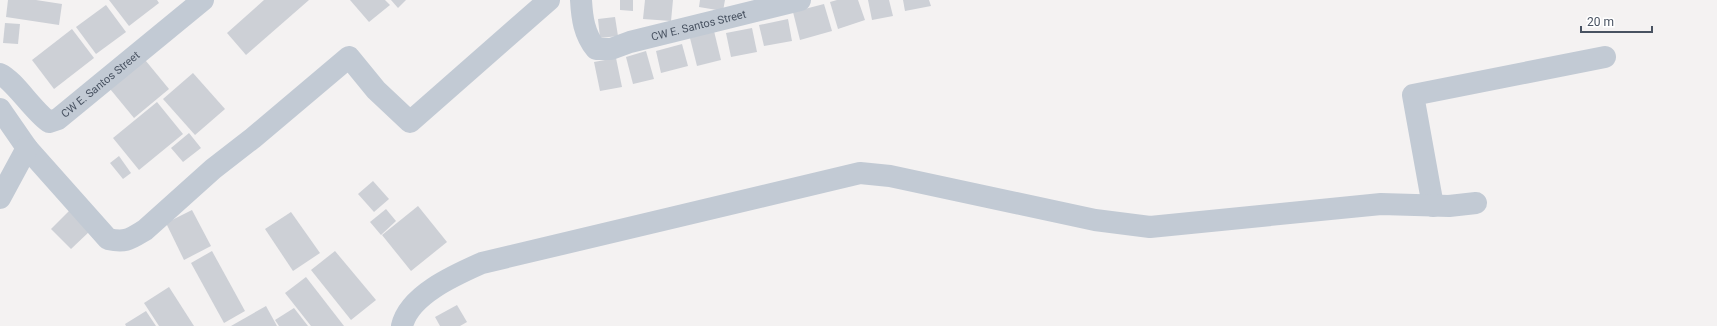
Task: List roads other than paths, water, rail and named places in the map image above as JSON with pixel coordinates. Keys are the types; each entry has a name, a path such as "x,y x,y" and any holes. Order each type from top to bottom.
{"street":[{"name":"CW E. Santos Street","path":"0,74 12,84 41,116 49,122 58,118 203,0"},
{"path":"0,109 27,148 108,239 121,242 132,238 145,230 213,169 259,133 349,57 376,90 410,122 549,0"},
{"name":"CW E. Santos Street","path":"581,0 584,26 589,40 596,48 611,48 800,0"},
{"path":"1433,206 1413,95 1605,57"},
{"path":"0,198 27,148"},
{"path":"402,326 405,316 422,297 445,282 482,263 860,173 890,176 1095,220 1150,227 1381,204 1433,206 1476,203"}]}
